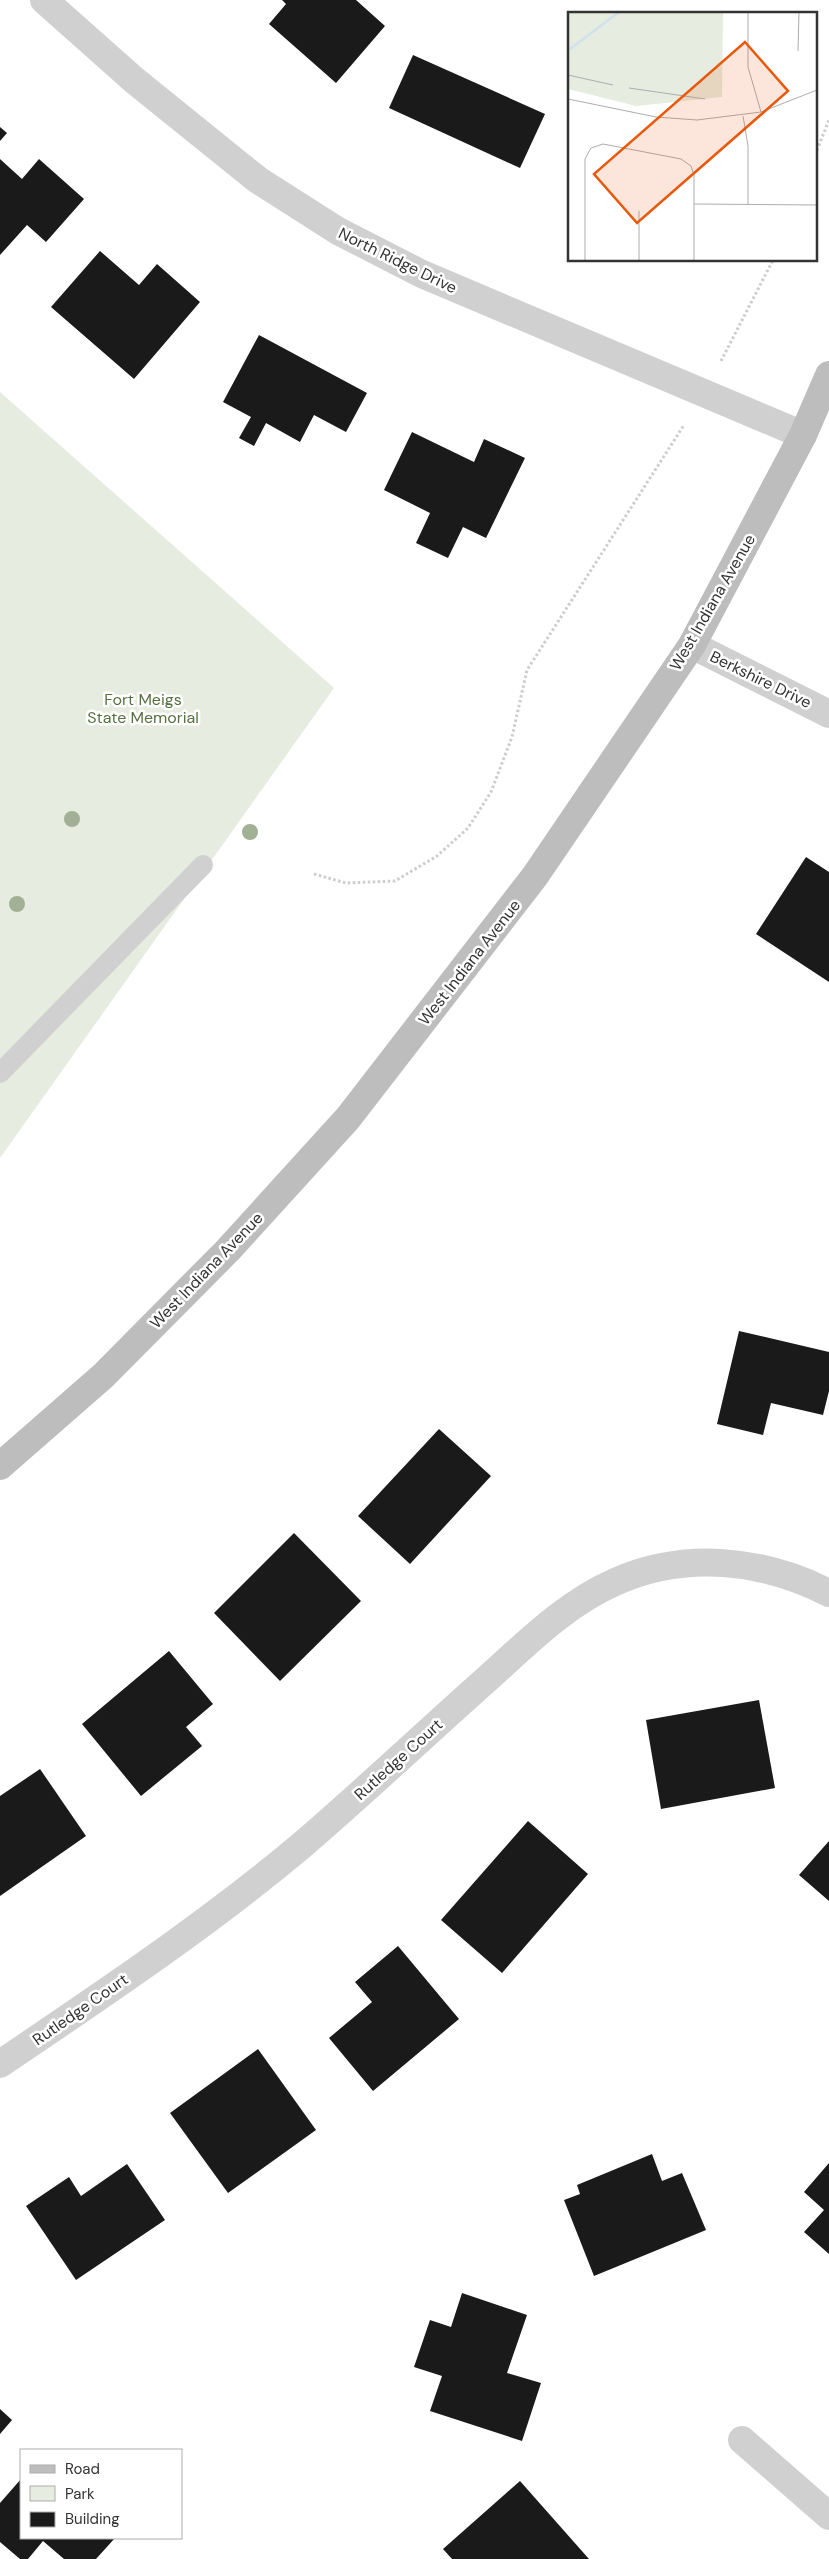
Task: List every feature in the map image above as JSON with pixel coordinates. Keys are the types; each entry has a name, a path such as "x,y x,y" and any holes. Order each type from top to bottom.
{"main road":[{"name":"West Indiana Avenue","path":"0,1466 103,1376 138,1341 228,1250 348,1118 535,876 692,645 803,435 829,375"}],"street":[{"name":"North Ridge Drive","path":"44,0 134,80 258,180 338,231 422,274 803,435"},
{"name":"Berkshire Drive","path":"692,645 829,714"},
{"name":"Rutledge Court","path":"0,2064 174,1945 302,1845 544,1628 588,1596 616,1581 646,1571 676,1564 708,1562 740,1564 771,1569 801,1579 829,1593"},
{"path":"742,2440 829,2516"}],"lane":[{"path":"0,1073 202,865"}],"path":[{"path":"816,152 829,120"},
{"path":"719,365 772,261"},
{"path":"314,874 346,883 394,881 437,856 468,828 491,792 512,737 527,670 686,422"}],"green space":[{"name":"Fort Meigs State Memorial","path":"0,392 334,688 0,1158"}],"building":[{"path":"282,0 356,0 385,26 336,83 269,24 286,4"},
{"path":"413,55 545,114 520,168 389,108"},
{"path":"0,127 7,133 0,141"},
{"path":"0,159 22,179 39,159 84,199 46,242 27,225 0,255"},
{"path":"100,251 139,285 157,264 200,302 134,379 51,307"},
{"path":"259,335 367,393 346,432 314,415 300,442 266,423 254,446 239,438 251,417 223,402"},
{"path":"412,432 474,462 484,439 525,458 486,538 463,527 448,558 416,543 430,513 384,490"},
{"path":"806,857 829,872 829,982 756,934"},
{"path":"739,1331 829,1352 829,1391 823,1415 771,1403 763,1435 717,1424"},
{"path":"439,1429 491,1476 410,1564 358,1516"},
{"path":"294,1533 361,1601 280,1681 214,1613"},
{"path":"169,1651 213,1704 186,1727 202,1746 141,1796 82,1724"},
{"path":"759,1700 775,1788 661,1809 646,1720"},
{"path":"40,1769 86,1836 0,1896 0,1796"},
{"path":"528,1821 588,1874 502,1973 441,1920"},
{"path":"829,1841 829,1901 799,1875"},
{"path":"398,1946 459,2019 373,2091 329,2038 372,2002 355,1982"},
{"path":"258,2049 316,2130 228,2193 170,2113"},
{"path":"652,2154 662,2181 682,2173 706,2230 594,2276 564,2200 580,2194 577,2185"},
{"path":"829,2163 829,2254 804,2232 824,2210 804,2192"},
{"path":"127,2164 165,2220 76,2280 26,2206 69,2177 81,2196"},
{"path":"462,2293 527,2315 507,2373 541,2383 522,2441 430,2411 442,2376 414,2367 430,2320 451,2327"},
{"path":"0,2409 12,2420 0,2434"},
{"path":"20,2480 20,2539 114,2539 96,2559 64,2559 43,2541 28,2559 20,2559 0,2542 0,2503"},
{"path":"520,2481 589,2559 452,2559 443,2549"}]}
